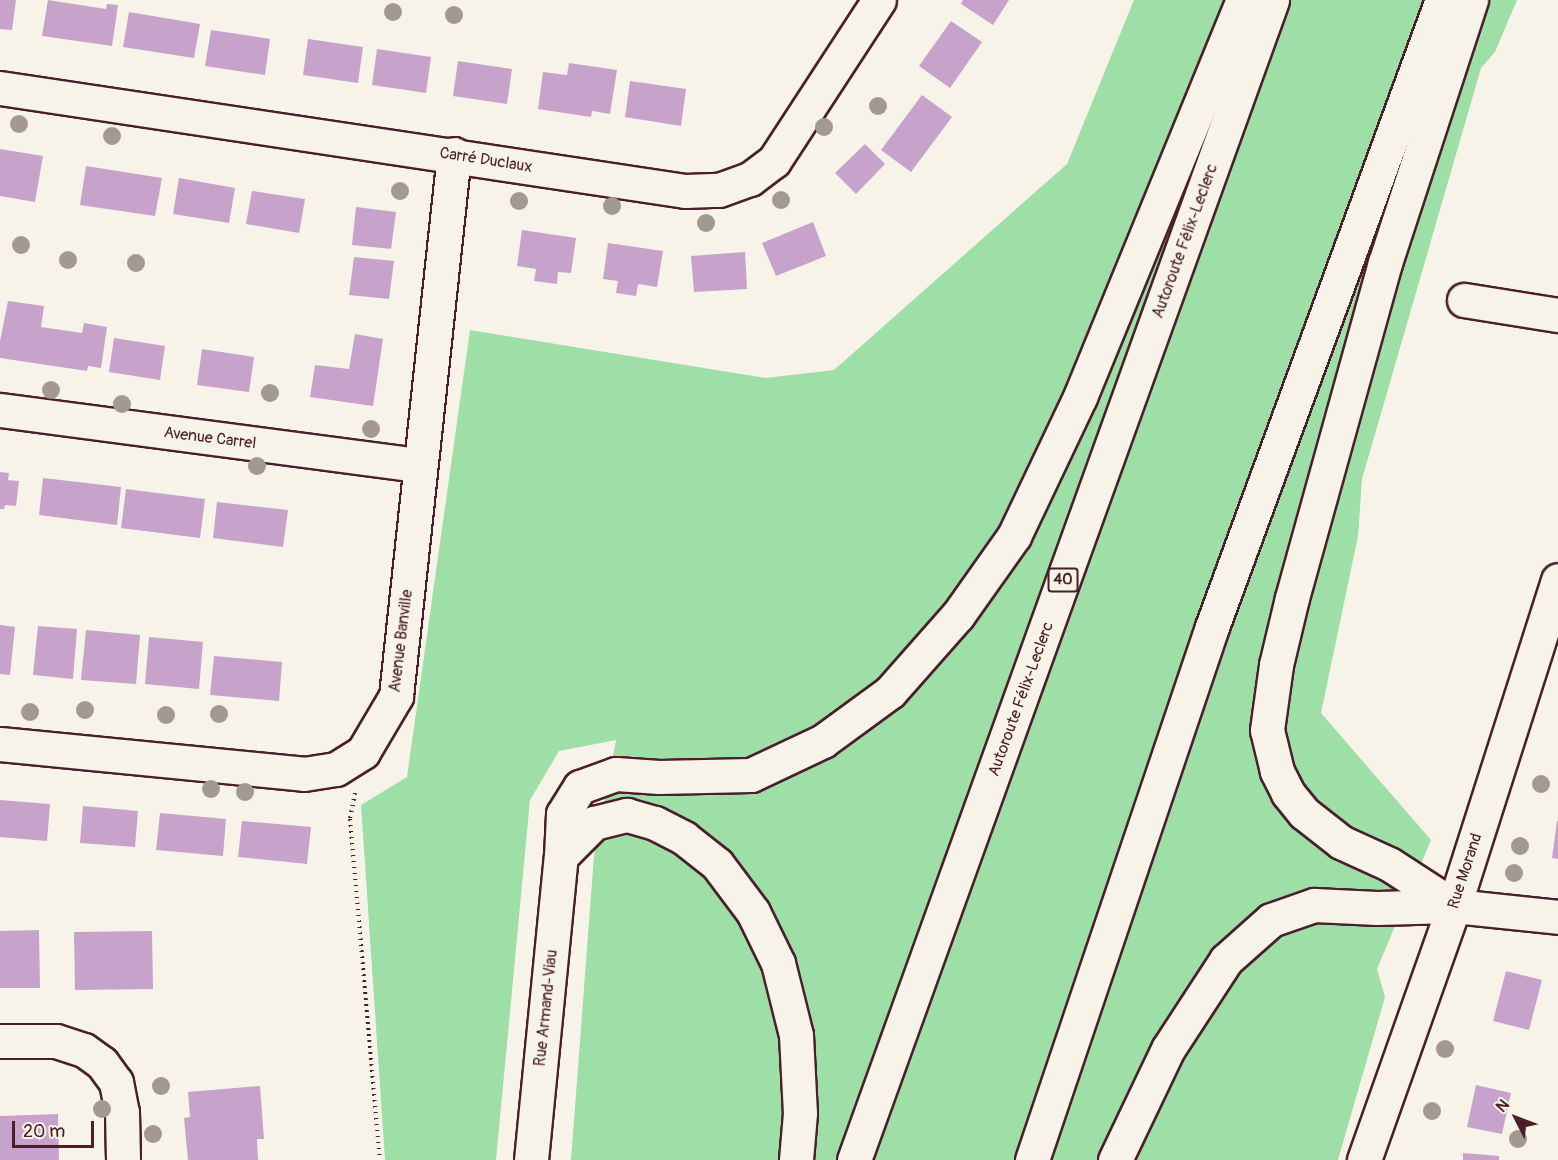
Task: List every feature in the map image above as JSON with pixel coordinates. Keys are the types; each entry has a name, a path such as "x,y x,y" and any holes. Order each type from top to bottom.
{"main road":[{"name":"Carré Duclaux","path":"0,88 454,154 685,191 720,190 750,179 774,161 879,0"},
{"name":"Rue Armand-Viau","path":"531,1160 561,856 562,814 580,787 616,774 659,777 751,775 823,741 890,692 958,615 1014,536 1080,397 1243,0"},
{"name":"Autoroute Félix-Leclerc","path":"854,1160 1272,0"},
{"path":"1032,1160 1212,627 1442,0"},
{"path":"1454,906 1389,864 1341,842 1304,813 1288,793 1277,771 1267,730 1276,665 1292,598 1385,263 1471,0"},
{"name":"Avenue Banville","path":"0,744 304,774 336,769 363,752 396,696 454,154"},
{"path":"1464,300 1558,315"},
{"name":"Avenue Carrel","path":"0,410 419,465"},
{"name":"Rue Morand","path":"1364,1160 1552,627 1558,580"},
{"path":"561,856 594,824 627,815 655,823 684,838 717,864 753,912 778,963 796,1035 800,1113 796,1160"},
{"path":"1115,1160 1168,1049 1226,960 1271,920 1314,905 1377,908 1454,906 1558,917"},
{"path":"0,1041 56,1041 84,1050 102,1063 116,1082 122,1112 123,1160"}],"path":[{"path":"363,752 350,819 380,1160"}],"green space":[{"path":"1134,0 1517,0 1495,52 1481,68 1362,479 1358,536 1321,713 1431,840 1377,969 1385,997 1338,1160 571,1160 594,856 616,740 559,751 530,800 496,1160 385,1160 361,805 407,777 470,330 766,378 834,370 1067,164"}],"building":[{"path":"0,0 16,0 12,30 0,29"},
{"path":"48,0 106,9 107,4 118,5 112,46 42,36"},
{"path":"963,0 1009,0 993,25 961,4"},
{"path":"129,12 200,24 194,58 123,47"},
{"path":"951,21 982,42 950,88 919,66"},
{"path":"211,30 270,39 265,75 205,66"},
{"path":"308,39 363,47 358,83 303,75"},
{"path":"377,49 431,57 426,93 372,85"},
{"path":"458,61 512,69 507,104 453,96"},
{"path":"569,63 617,70 610,114 592,111 591,117 538,109 543,72 567,75"},
{"path":"630,81 686,89 681,126 625,117"},
{"path":"922,95 952,117 911,172 881,150"},
{"path":"865,144 885,164 856,194 835,173"},
{"path":"0,149 43,156 35,202 0,196"},
{"path":"86,166 162,178 155,216 80,205"},
{"path":"179,178 235,188 229,223 173,214"},
{"path":"252,191 305,199 299,233 246,224"},
{"path":"356,207 396,212 391,249 352,245"},
{"path":"813,222 826,256 776,276 762,243"},
{"path":"522,230 576,238 571,273 558,272 557,284 534,281 536,269 517,266"},
{"path":"608,243 663,251 657,287 638,284 636,296 616,293 618,281 603,279"},
{"path":"745,252 747,289 694,292 691,256"},
{"path":"354,257 394,261 389,299 349,295"},
{"path":"8,301 44,306 41,327 82,333 84,323 107,327 101,368 88,366 87,371 0,358 0,341"},
{"path":"355,334 383,339 373,406 310,397 315,365 349,369"},
{"path":"114,338 165,346 160,380 109,372"},
{"path":"202,349 254,357 249,392 197,385"},
{"path":"0,472 9,473 8,480 19,481 16,506 5,505 4,509 0,509"},
{"path":"43,478 121,487 117,525 39,515"},
{"path":"126,489 205,499 200,538 121,528"},
{"path":"217,502 288,510 283,547 213,538"},
{"path":"0,625 15,627 10,675 0,674"},
{"path":"38,626 77,629 73,679 33,675"},
{"path":"86,630 140,635 136,684 81,680"},
{"path":"149,637 203,642 199,689 145,684"},
{"path":"214,656 282,662 279,701 210,695"},
{"path":"0,800 50,804 47,841 0,837"},
{"path":"83,806 138,811 135,847 80,843"},
{"path":"160,813 226,819 223,856 156,850"},
{"path":"242,821 311,827 307,864 238,857"},
{"path":"1558,821 1558,859 1552,858"},
{"path":"39,930 40,988 0,988 0,931"},
{"path":"152,931 153,989 75,990 74,932"},
{"path":"1506,971 1542,980 1529,1030 1493,1021"},
{"path":"1476,1085 1511,1093 1502,1134 1467,1127"},
{"path":"260,1086 264,1139 257,1139 258,1160 188,1160 184,1118 190,1117 188,1092"},
{"path":"58,1114 59,1160 0,1160 0,1116"},
{"path":"1463,1153 1499,1156 1499,1160 1463,1160"}]}
